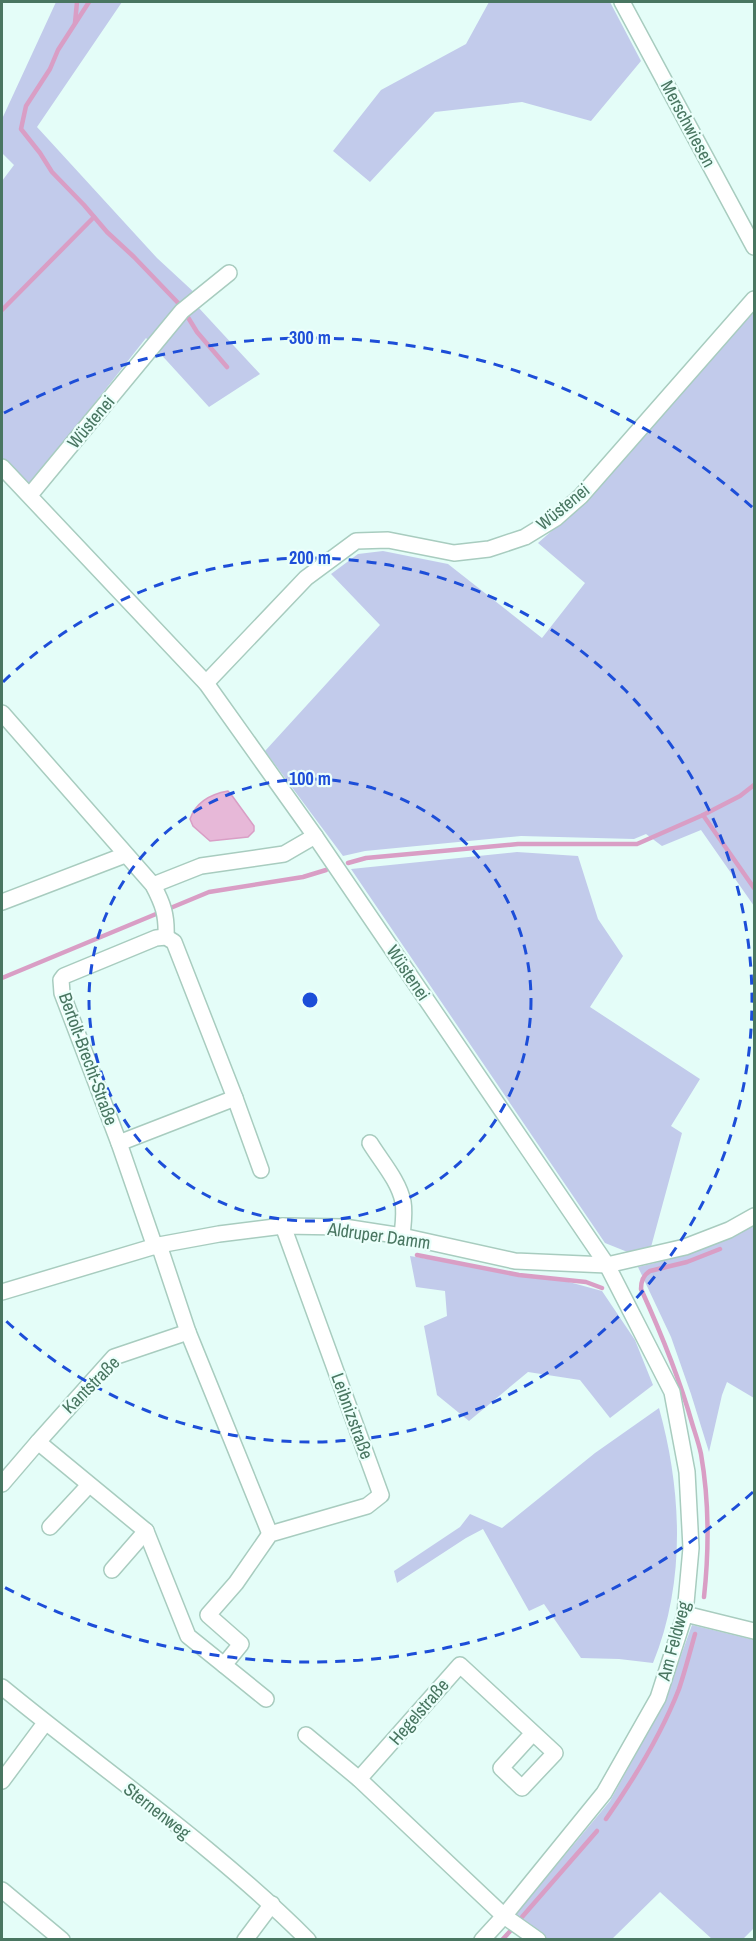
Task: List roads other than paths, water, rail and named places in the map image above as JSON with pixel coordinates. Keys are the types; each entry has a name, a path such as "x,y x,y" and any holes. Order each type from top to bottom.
{"street":[{"name":"Merschwiesen","path":"622,2 754,247"},
{"name":"Wüstenei","path":"30,495 183,309 229,273"},
{"name":"Wüstenei","path":"206,683 306,578 356,541 388,540 454,553 489,549 525,537 556,518 581,496 754,299"},
{"name":"Wüstenei","path":"2,467 206,683 315,836 607,1265"},
{"path":"2,713 153,885 164,911 166,937 174,942 261,1170"},
{"path":"153,885 201,866 284,854 315,836"},
{"path":"2,902 125,855"},
{"name":"Bertolt-Brecht-Straße","path":"157,1246 62,993 61,980 64,976 156,938 166,937"},
{"name":"Bertolt-Brecht-Straße","path":"119,1143 235,1098"},
{"path":"370,1143 394,1181 403,1201 402,1236"},
{"name":"Aldruper Damm","path":"2,1292 157,1246 219,1234 284,1226 344,1227 402,1236 515,1262 607,1265 685,1247 729,1230 754,1216"},
{"name":"Leibnizstraße","path":"270,1534 367,1506 381,1495 284,1226"},
{"path":"157,1246 188,1332 270,1534 236,1583 188,1636"},
{"name":"Am Feldweg","path":"482,1940 604,1793 658,1698 685,1614 691,1537 687,1472 672,1392 607,1265"},
{"name":"Kantstraße","path":"2,1485 114,1357 188,1332"},
{"path":"38,1442 146,1531 188,1636 266,1699"},
{"path":"50,1527 89,1485"},
{"path":"112,1570 146,1531"},
{"path":"685,1614 754,1631"},
{"path":"208,1615 241,1644 224,1665"},
{"name":"Hegelstraße","path":"359,1779 460,1665 533,1733"},
{"name":"Sternenweg","path":"2,1687 272,1904 308,1940"},
{"path":"2,1781 45,1723"},
{"path":"306,1735 359,1779 504,1916 538,1940"},
{"path":"2,1890 63,1940"},
{"path":"245,1940 272,1904"}],"waterway":[{"path":"75,23 77,2"},
{"path":"89,2 26,106 21,129 52,172 107,232 181,306 197,332 227,367"},
{"path":"2,310 94,217"},
{"path":"754,785 740,796 703,815 754,888"},
{"path":"348,863 366,858 518,844 637,844 703,815"},
{"path":"2,978 209,892 303,877 326,870"},
{"path":"704,1597 707,1526 706,1489 701,1454 675,1372 641,1286 644,1277 650,1271 687,1262 720,1249"},
{"path":"417,1255 519,1275 586,1282 602,1288"},
{"path":"606,1819 637,1772 664,1723 679,1689 695,1634"},
{"path":"522,1917 597,1831"},
{"path":"502,1940 514,1927"}]}
